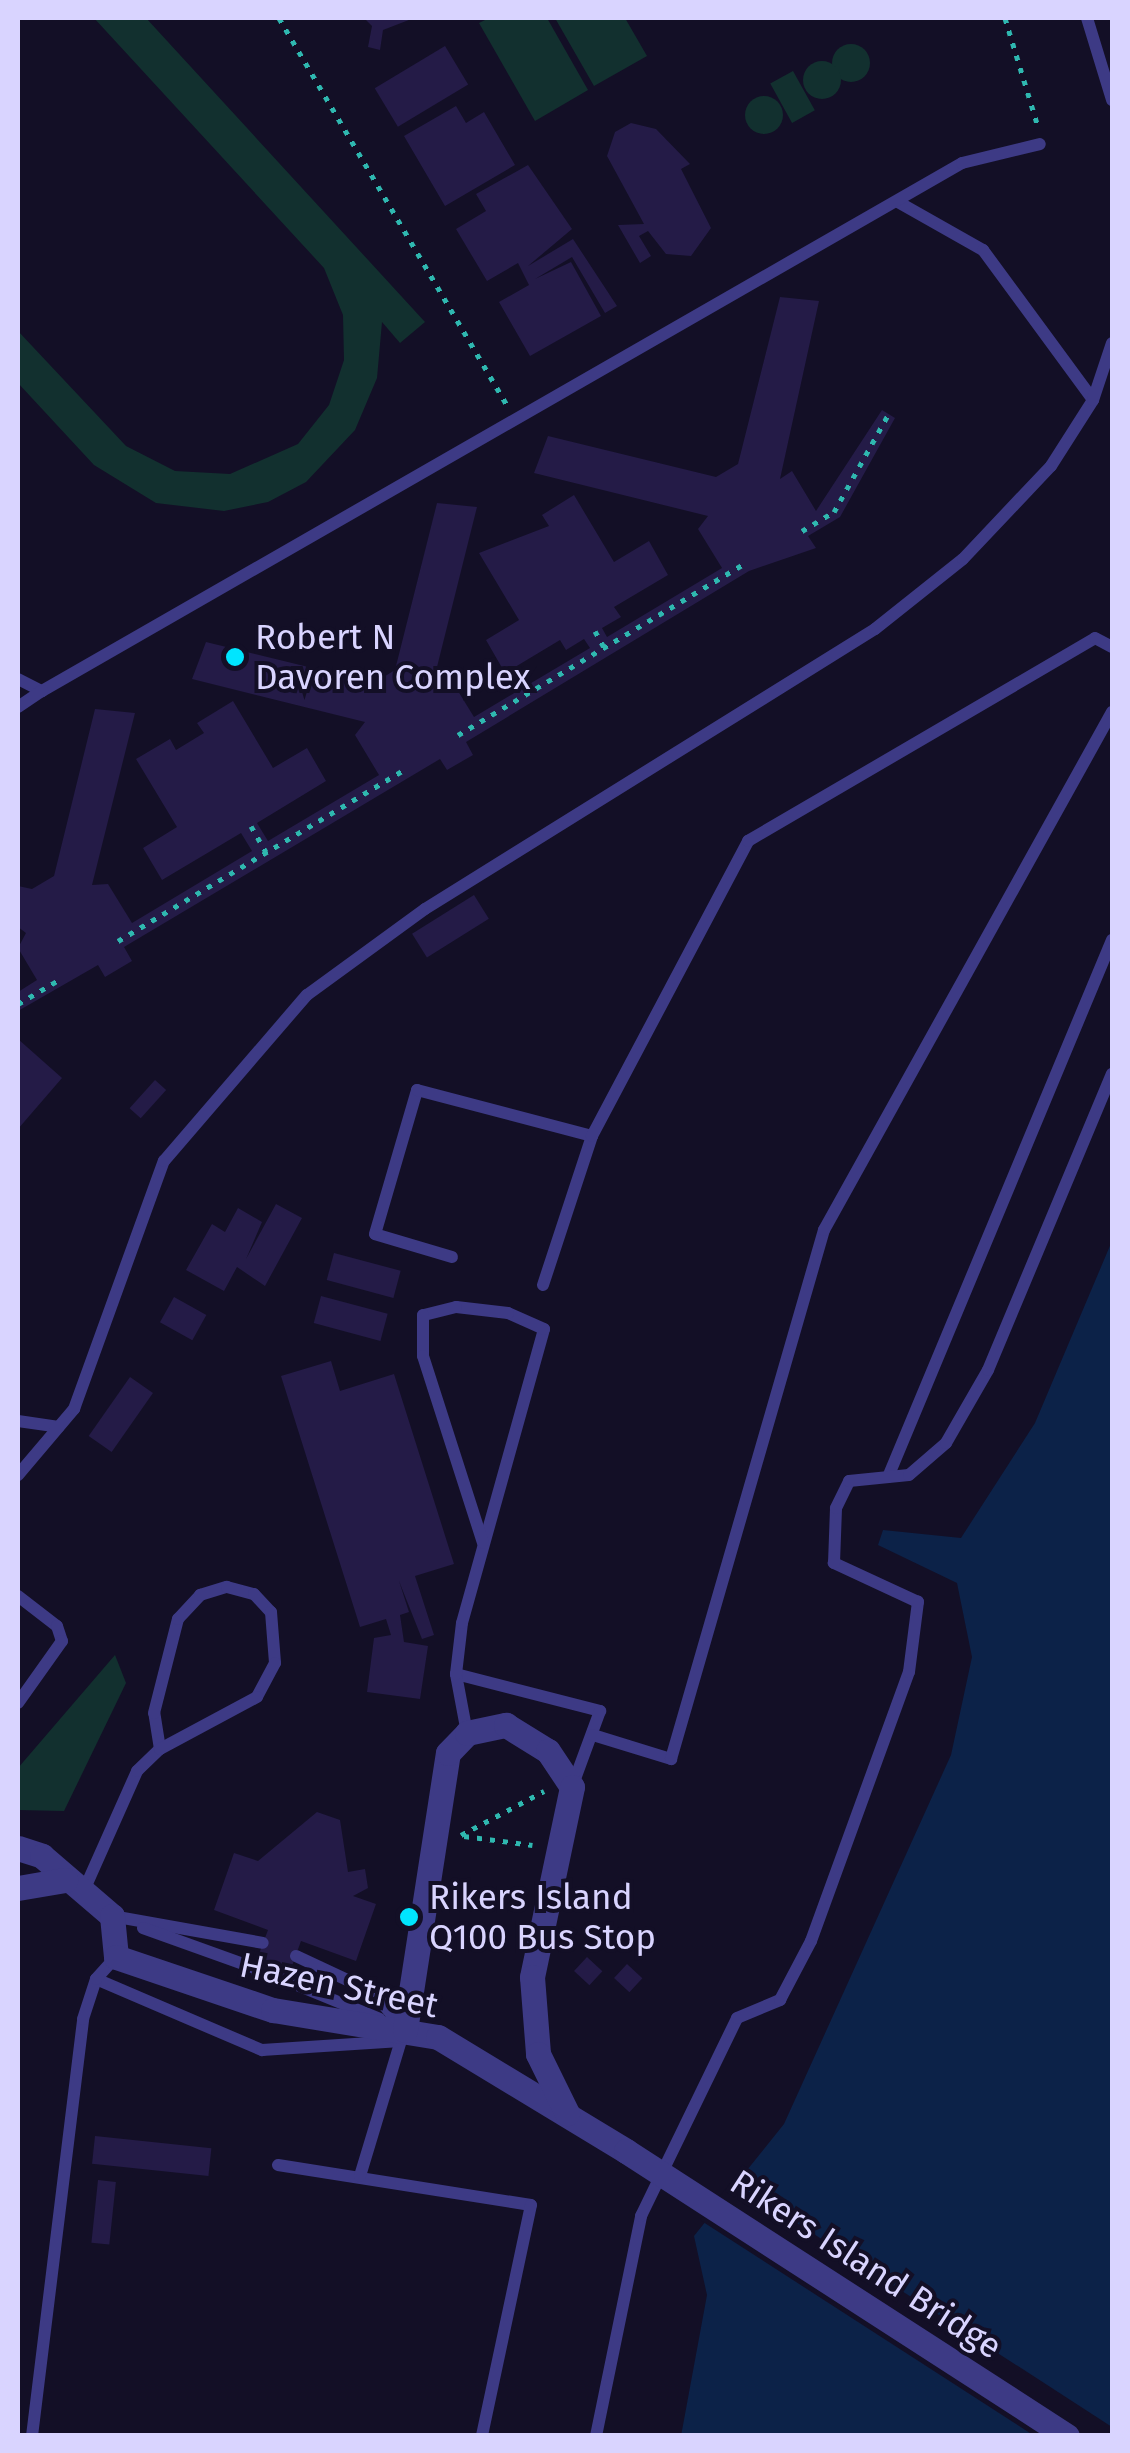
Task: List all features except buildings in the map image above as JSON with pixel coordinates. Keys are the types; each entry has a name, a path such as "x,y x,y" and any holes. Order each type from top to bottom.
{"street":[{"path":"403,2035 425,1853 448,1753 466,1733 506,1726 529,1734 572,1788 532,2012 538,2054 567,2113"},
{"path":"18,1848 42,1856 112,1916 116,1957"},
{"path":"18,1888 75,1884"},
{"name":"Hazen Street","path":"116,1957 273,2010 438,2038 626,2151"},
{"name":"Rikers Island Bridge","path":"626,2151 1067,2436"}],"lane":[{"path":"1088,18 1112,100"},
{"path":"18,706 962,164 1040,144"},
{"path":"898,202 983,250 1094,400"},
{"path":"18,1475 74,1409 164,1161 307,995 425,910 875,629 1010,514 1094,400 1112,342"},
{"path":"543,1284 592,1136 748,841 1095,638 1112,647"},
{"path":"18,678 42,692"},
{"path":"593,1735 672,1759 824,1230 1112,712"},
{"path":"888,1477 1112,940"},
{"path":"596,2436 641,2216 737,2018 780,2000 811,1941 909,1672 918,1602 834,1562 836,1508 849,1481 909,1475 946,1443 988,1370 1112,1074"},
{"path":"452,1257 375,1234 417,1090 592,1136"},
{"path":"466,1733 456,1674 483,1543 544,1329 508,1313 456,1306 422,1316 423,1356 483,1543"},
{"path":"18,1421 59,1427"},
{"path":"75,1884 136,1772 160,1749 258,1697 275,1663 271,1612 254,1594 227,1587 200,1595 178,1619 154,1714 160,1749"},
{"path":"18,1596 62,1640 18,1703"},
{"path":"456,1674 600,1710 572,1788"},
{"path":"112,1916 263,1943"},
{"path":"112,1916 254,1968"},
{"path":"296,1956 373,1992 403,2035"},
{"path":"32,2436 83,2019 96,1979 116,1957"},
{"path":"96,1979 262,2050 403,2035"},
{"path":"287,1980 403,2035"},
{"path":"360,2176 403,2035"},
{"path":"278,2166 531,2205 482,2436"}],"path":[{"path":"279,18 516,421"},
{"path":"1005,18 1033,90 1040,144"},
{"path":"802,532 834,512 888,416"},
{"path":"458,735 742,565"},
{"path":"595,631 604,648"},
{"path":"118,941 404,770"},
{"path":"250,826 266,852"},
{"path":"18,1004 57,981"},
{"path":"425,1853 542,1791 572,1788"},
{"path":"460,1835 559,1849"}],"green space":[{"path":"94,18 146,18 425,322 400,343 382,322 377,378 355,430 306,482 268,502 224,511 156,503 94,465 18,383 18,331 126,446 175,471 230,474 298,444 329,405 344,360 343,315 324,268"},
{"path":"489,18 547,18 588,90 535,121 479,23"},
{"path":"555,18 625,18 647,56 594,86"},
{"path":"851,44 864,50 870,63 864,76 851,82 838,76 832,63 838,50"},
{"path":"822,61 836,66 841,80 836,94 822,99 808,94 803,80 808,66"},
{"path":"793,71 815,110 792,123 770,84"},
{"path":"764,96 777,102 783,115 777,128 764,134 751,128 745,115 751,102"},
{"path":"115,1655 126,1683 64,1811 18,1810 18,1768"}],"water":[{"path":"1112,1241 1112,2435 681,2436 707,2295 694,2236 784,2124 951,1755 972,1657 957,1583 878,1545 883,1530 961,1538 1035,1423"}],"pier":[{"path":"732,2181 1112,2427 1112,2435 1033,2435 700,2220"}],"place":[{"name":"Robert N Davoren Complex","path":"235,657"},
{"name":"Rikers Island Q100 Bus Stop","path":"409,1917"}]}
